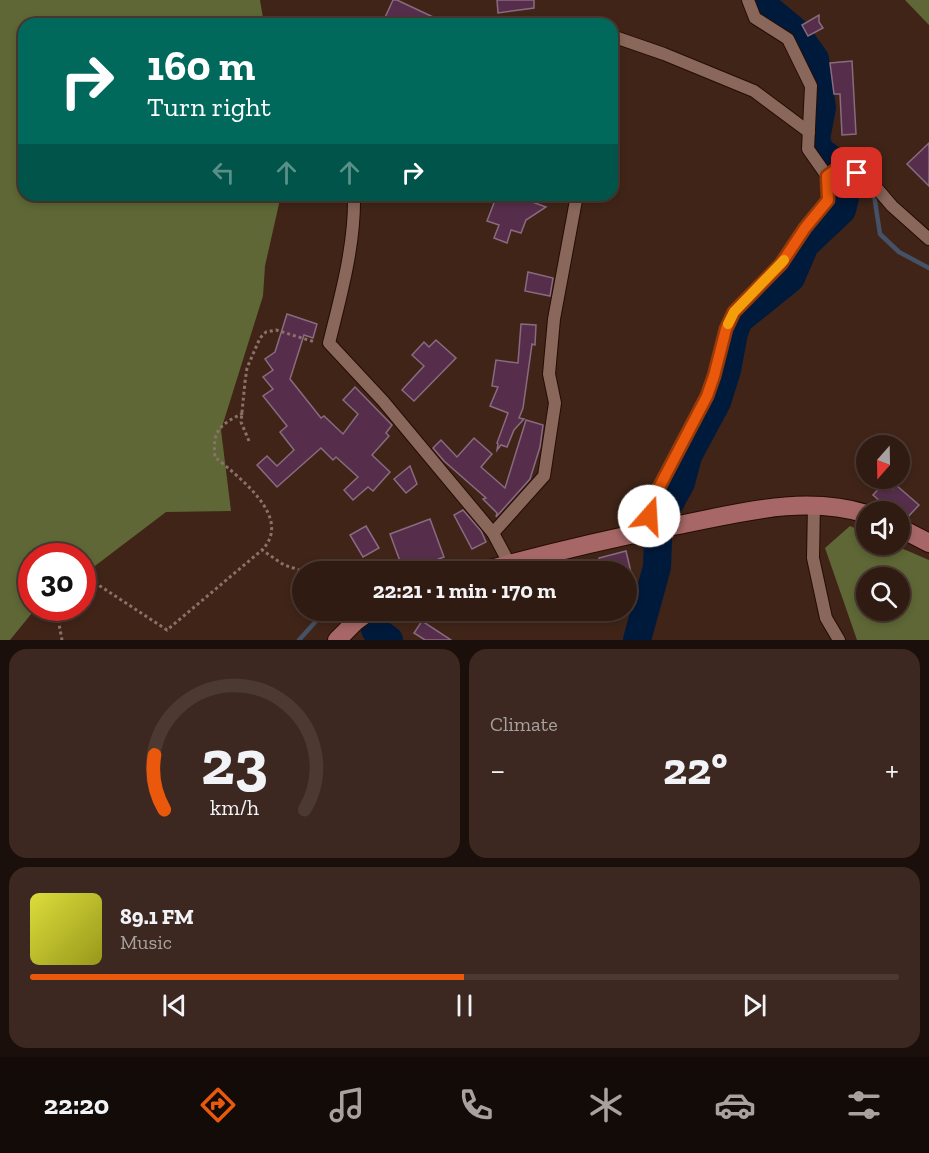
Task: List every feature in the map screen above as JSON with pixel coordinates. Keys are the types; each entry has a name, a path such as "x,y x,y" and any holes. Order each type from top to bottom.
{"main road":[{"path":"518,561 645,532 772,507 814,504 856,511"},
{"path":"910,533 929,543"},
{"path":"337,640 356,621"}],"street":[{"path":"645,532 653,499 707,396 726,329 734,312 781,264 805,228 828,200 827,176 808,149 811,86 788,39 755,18 748,0"},
{"path":"618,38 664,54 754,92 809,132"},
{"path":"827,176 842,165 868,178 892,206 929,239"},
{"path":"354,201 349,255 329,343 383,401 494,533 508,561"},
{"path":"494,533 544,476 555,403 549,374 554,319 575,201"},
{"path":"814,504 813,558 826,618 839,640"}],"path":[{"path":"249,441 241,422 247,368 260,338 266,332 276,330 310,342 329,343"},
{"path":"96,582 167,630 271,541 272,532 268,514 260,498 215,456 213,442 216,432 229,420 243,413"},
{"path":"262,550 284,565 292,568"},
{"path":"58,621 62,640"}],"green space":[{"path":"0,0 260,0 263,18 18,18 18,201 280,201 265,266 263,296 221,430 231,511 166,512 96,565 96,543 18,543 18,621 25,621 10,640 0,640"},
{"path":"905,0 929,0 929,25"},
{"path":"850,526 856,528 856,555 910,555 910,552 929,560 929,640 857,640 825,548"}],"building":[{"path":"393,0 397,0 435,18 385,18"},
{"path":"497,0 534,0 534,8 498,13"},
{"path":"819,15 819,22 823,28 808,36 802,25"},
{"path":"852,61 856,134 842,135 840,94 834,94 830,63"},
{"path":"929,143 929,186 907,164"},
{"path":"495,201 530,201 546,207 526,220 521,233 511,230 507,243 494,238 499,225 487,221"},
{"path":"528,272 553,278 550,296 525,291"},
{"path":"287,314 317,324 313,338 304,335 290,379 321,418 324,416 343,434 358,414 343,400 355,387 392,425 386,433 389,436 372,455 390,472 373,491 368,487 353,500 344,490 358,477 336,457 333,460 321,448 277,487 257,465 267,456 277,466 294,450 280,432 287,426 263,396 273,389 263,377 273,370 265,359 275,352"},
{"path":"521,324 536,325 535,345 532,344 523,408 519,418 524,419 514,430 507,447 501,445 497,450 497,443 508,413 490,406 498,387 492,386 496,360 518,363"},
{"path":"436,340 456,358 414,401 402,390 424,366 412,355 424,342 429,347"},
{"path":"526,420 543,425 540,447 530,479 496,517 497,513 483,499 486,498 444,461 433,448 441,440 457,457 474,438 492,454 481,467 505,488"},
{"path":"410,466 417,484 406,493 394,479"},
{"path":"879,489 901,489 919,505 910,515 910,501 880,501 873,495"},
{"path":"463,510 481,531 486,542 472,549 454,515"},
{"path":"430,519 444,557 433,561 400,561 390,534"},
{"path":"366,526 379,548 363,557 350,535"},
{"path":"626,551 628,561 600,561 599,558"},
{"path":"422,621 451,640 425,640 414,633"}],"waterway":[{"path":"660,521 681,483 688,456 717,402 739,320 791,278 805,245 842,210 851,173 820,151 816,139 822,108 815,59 795,31 758,0"},
{"path":"855,177 874,195 880,234 899,252 929,268"},
{"path":"637,640 657,567 658,541"},
{"path":"299,640 316,621"},
{"path":"375,630 389,640"}],"slow traffic":[{"path":"728,324 734,312 784,260"}],"route":[{"path":"649,516 653,499 707,396 726,329 734,312 781,264 805,228 828,200 827,176 842,165 857,173"}]}
